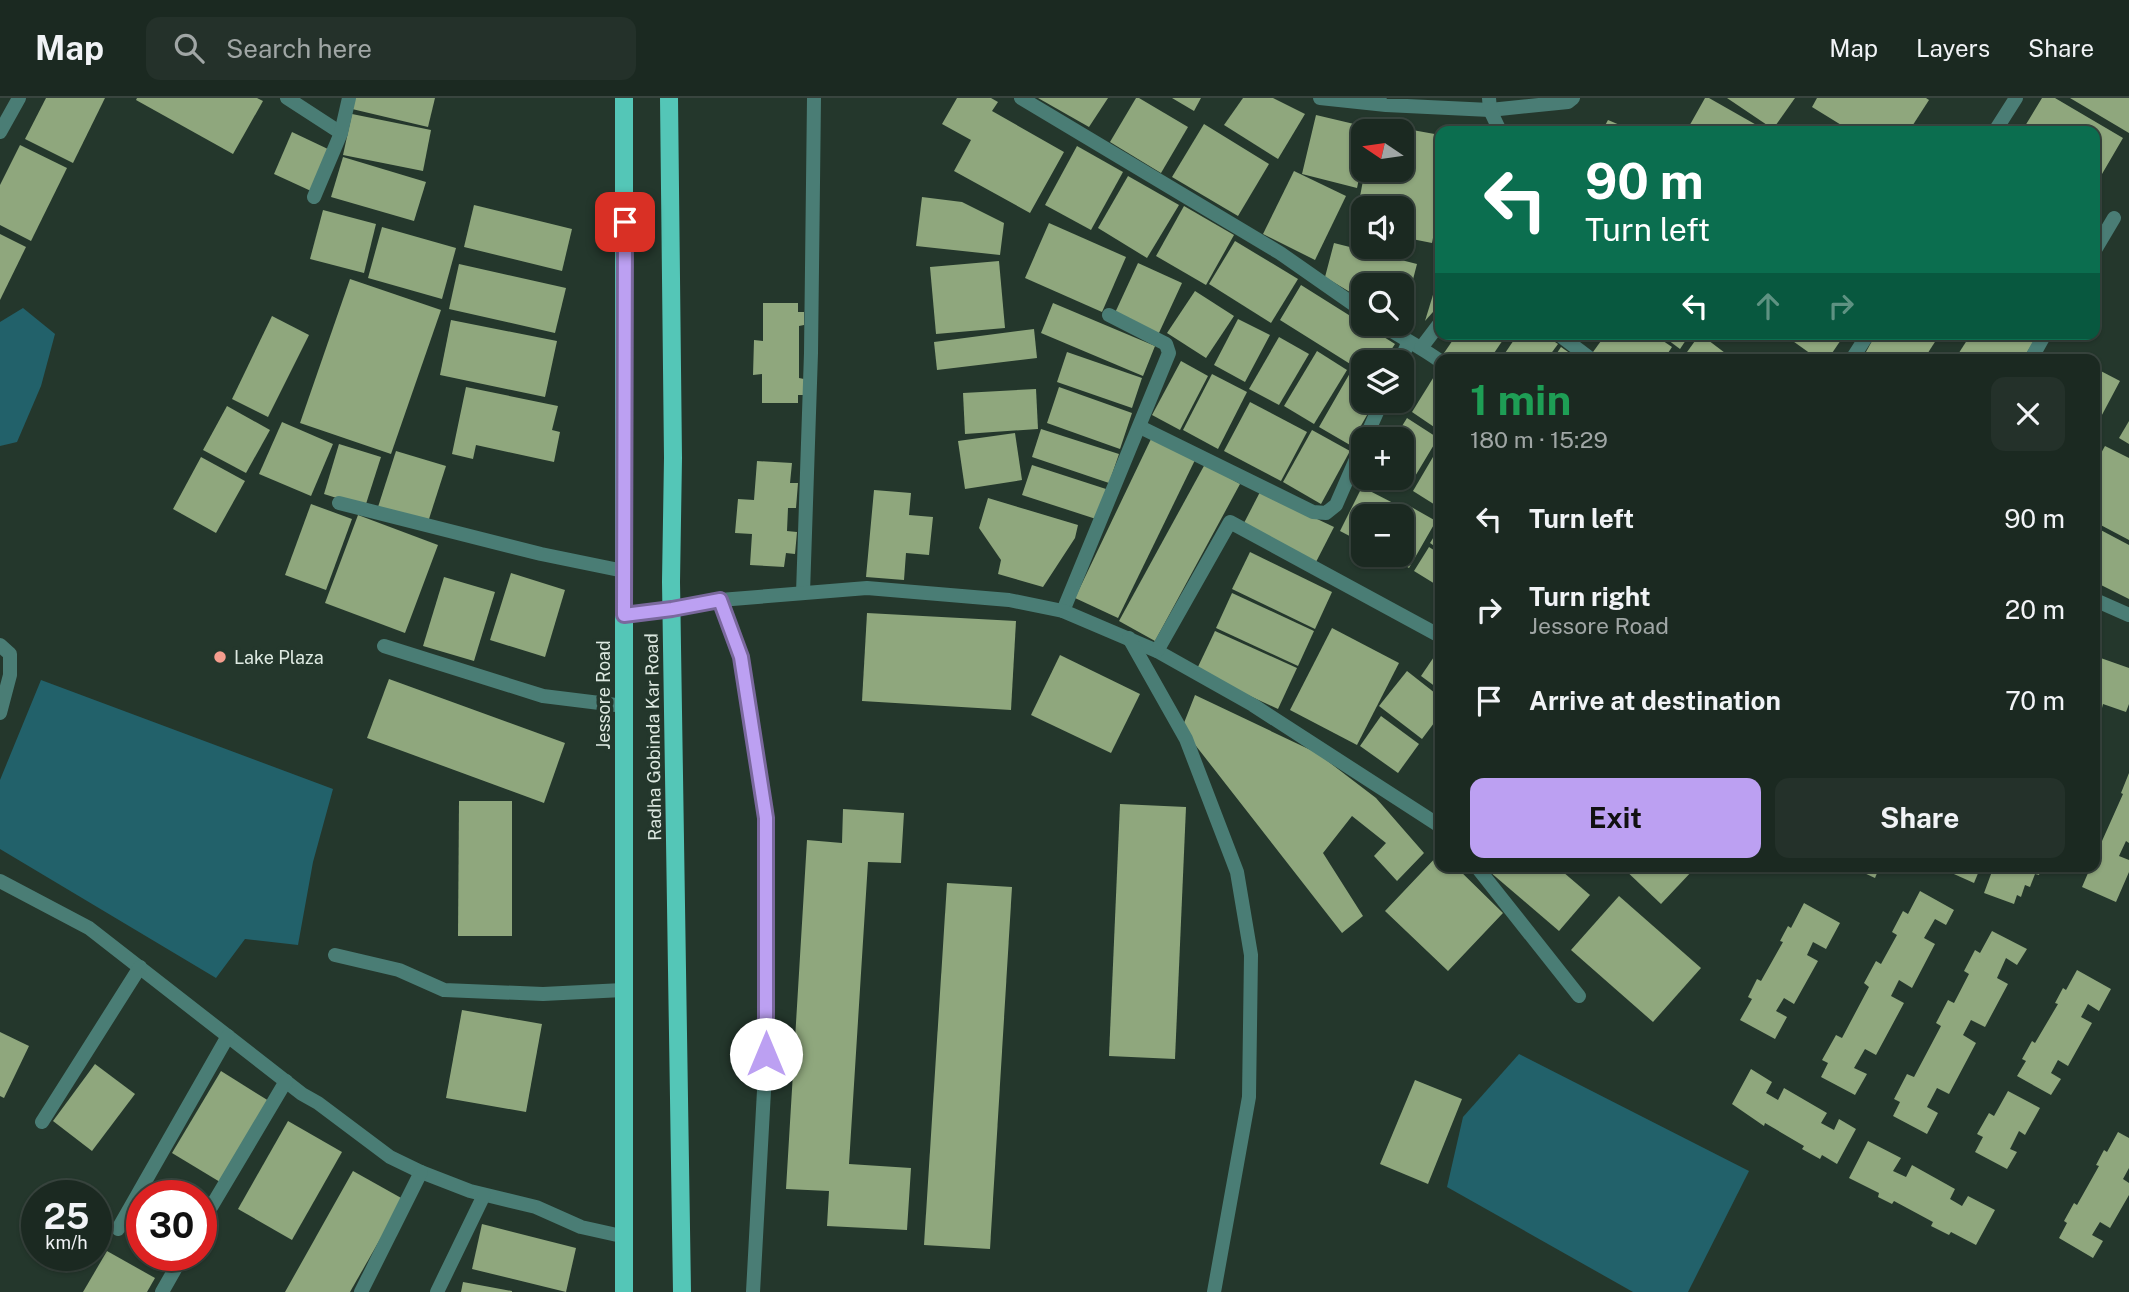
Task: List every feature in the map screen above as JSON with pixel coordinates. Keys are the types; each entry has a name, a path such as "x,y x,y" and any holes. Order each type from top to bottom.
{"main road":[{"name":"Jessore Road","path":"624,98 624,1292"},
{"name":"Radha Gobinda Kar Road","path":"669,98 672,609 682,1292"}],"street":[{"path":"0,132 19,98"},
{"path":"287,98 341,133"},
{"path":"314,197 341,133 349,98"},
{"path":"803,593 811,340 814,98"},
{"path":"1021,98 1280,253 1351,303"},
{"path":"1320,98 1386,105 1568,102 1573,98"},
{"path":"1998,126 2016,98"},
{"path":"1490,104 1498,126"},
{"path":"2100,242 2114,218"},
{"path":"1063,611 1169,353 1166,344 1109,316"},
{"path":"1410,350 1435,327"},
{"path":"1400,336 1435,357"},
{"path":"1566,340 1584,354"},
{"path":"1140,427 1313,512 1326,513 1336,505 1351,471"},
{"path":"339,503 541,554 624,571"},
{"path":"1157,651 1230,522 1435,633"},
{"path":"624,615 720,600 867,587 1009,600 1063,611 1157,651 1253,705 1435,823"},
{"path":"720,600 741,657 766,818 766,1054 753,1292"},
{"path":"2100,602 2129,615"},
{"path":"1129,638 1186,739 1237,872 1251,955 1249,1097 1214,1292"},
{"path":"0,645 10,654 10,675 0,713"},
{"path":"384,646 543,696 624,706"},
{"path":"1481,872 1579,996"},
{"path":"0,881 89,928 286,1081 390,1157 421,1172 484,1195 536,1207 581,1227 625,1237"},
{"path":"335,955 399,970 444,990 543,994 623,990"},
{"path":"42,1122 139,967"},
{"path":"118,1229 228,1036"},
{"path":"217,1197 286,1081"},
{"path":"361,1292 421,1172"},
{"path":"437,1292 484,1195"},
{"path":"162,1292 174,1271"}],"water":[{"path":"23,308 55,334 41,386 17,442 0,446 0,322"},
{"path":"41,680 333,789 313,862 298,945 245,939 216,978 0,849 0,780"},
{"path":"1519,1054 1749,1171 1688,1292 1633,1292 1447,1187 1463,1117"}],"building":[{"path":"46,98 105,98 73,163 25,139"},
{"path":"257,98 263,101 233,154 136,100"},
{"path":"355,98 435,98 428,127 352,109"},
{"path":"957,98 991,98 998,102 992,111 1064,152 1030,213 954,171 971,140 942,124"},
{"path":"1038,98 1108,98 1089,127"},
{"path":"1136,98 1188,127 1161,173 1110,142"},
{"path":"1172,98 1201,98 1194,111"},
{"path":"1243,98 1273,98 1305,114 1278,159 1224,125"},
{"path":"1705,98 1709,98 1758,126 1689,126"},
{"path":"1727,98 1795,98 1775,126 1769,126"},
{"path":"1817,98 1929,100 1912,126 1843,126 1812,107"},
{"path":"2042,98 2055,98 2123,138 2100,177 2100,126 2025,126"},
{"path":"2070,98 2129,98 2129,133"},
{"path":"352,114 431,130 423,171 343,155"},
{"path":"1316,115 1351,123 1351,182 1358,182 1357,188 1302,174"},
{"path":"1608,120 1622,126 1605,126"},
{"path":"1204,124 1269,164 1238,216 1172,177"},
{"path":"1414,130 1435,134 1435,228 1432,243 1414,239 1414,196 1360,196 1363,182 1414,182"},
{"path":"292,132 330,150 311,191 274,174"},
{"path":"20,145 67,168 31,241 0,225 0,185"},
{"path":"1077,146 1123,172 1091,230 1045,205"},
{"path":"343,157 426,182 414,221 331,197"},
{"path":"1294,171 1346,196 1315,260 1263,234"},
{"path":"1128,176 1179,205 1147,258 1098,228"},
{"path":"922,197 962,202 1004,223 1000,255 916,246"},
{"path":"474,205 572,229 562,271 464,247"},
{"path":"1184,206 1234,235 1206,285 1156,256"},
{"path":"323,210 376,224 364,273 310,259"},
{"path":"1049,223 1126,257 1102,312 1025,278"},
{"path":"382,227 456,248 442,299 368,278"},
{"path":"0,234 26,247 0,300"},
{"path":"1235,241 1298,279 1271,323 1209,284"},
{"path":"1334,243 1351,247 1351,259 1397,259 1417,264 1414,276 1414,273 1351,273 1351,293 1325,277"},
{"path":"999,261 1005,328 936,334 930,267"},
{"path":"1138,263 1182,283 1158,335 1114,315"},
{"path":"459,264 566,288 555,333 449,309"},
{"path":"350,279 441,310 391,454 300,423"},
{"path":"1301,285 1351,316 1351,336 1382,336 1395,344 1391,350 1351,350 1351,364 1280,320"},
{"path":"1435,288 1435,310 1425,321"},
{"path":"1195,291 1234,316 1206,358 1167,333"},
{"path":"763,303 798,303 798,312 804,312 804,325 799,326 799,378 804,379 804,395 798,395 798,403 762,403 762,374 753,375 754,340 763,341"},
{"path":"1053,303 1155,346 1143,376 1041,333"},
{"path":"272,316 309,335 268,417 232,399"},
{"path":"1238,319 1270,335 1245,382 1214,365"},
{"path":"451,320 557,341 545,397 440,375"},
{"path":"1034,329 1037,358 937,370 934,342"},
{"path":"1279,337 1309,354 1279,405 1249,389"},
{"path":"1453,340 1503,340 1493,354 1444,353"},
{"path":"1514,340 1552,340 1558,344 1551,354 1504,354"},
{"path":"1602,340 1662,340 1672,347 1667,354 1593,352"},
{"path":"1668,340 1686,340 1680,349"},
{"path":"1696,340 1708,340 1726,354 1686,354"},
{"path":"1791,340 1841,340 1831,354 1811,354"},
{"path":"1873,340 1936,340 1927,354 1865,354"},
{"path":"1967,340 2034,340 2026,354 1958,354"},
{"path":"1561,347 1571,354 1556,354"},
{"path":"1317,351 1347,370 1314,424 1284,406"},
{"path":"1067,352 1142,378 1132,408 1057,382"},
{"path":"1181,361 1208,376 1180,430 1152,415"},
{"path":"2100,371 2120,381 2100,419"},
{"path":"1350,373 1351,413 1368,413 1360,427 1351,427 1350,445 1319,427"},
{"path":"1212,374 1247,392 1218,449 1183,430"},
{"path":"1435,375 1435,428 1413,413"},
{"path":"466,387 558,406 552,430 560,432 554,462 476,445 473,459 452,454"},
{"path":"1059,387 1132,413 1120,449 1047,423"},
{"path":"1036,389 1038,429 965,434 963,393"},
{"path":"1250,402 1307,432 1281,481 1224,451"},
{"path":"227,406 270,430 246,473 203,450"},
{"path":"1407,418 1435,436 1435,443 1414,478 1414,427 1401,427"},
{"path":"2129,421 2129,444 2119,438"},
{"path":"282,422 333,444 311,496 259,474"},
{"path":"1041,429 1119,454 1109,483 1032,457"},
{"path":"1312,430 1350,451 1321,504 1283,482"},
{"path":"1015,433 1022,480 965,489 958,441"},
{"path":"1151,439 1195,460 1118,618 1075,598"},
{"path":"339,444 381,457 365,507 324,494"},
{"path":"2105,446 2129,458 2129,540 2100,525 2100,455"},
{"path":"396,451 446,466 428,522 378,507"},
{"path":"1435,454 1435,505 1413,491"},
{"path":"201,457 245,481 216,533 173,509"},
{"path":"757,461 792,463 790,483 798,483 796,508 788,508 787,531 797,532 795,554 786,553 784,567 750,565 752,534 735,533 738,499 754,500"},
{"path":"1205,464 1240,484 1155,641 1119,621"},
{"path":"1032,465 1106,489 1096,519 1022,495"},
{"path":"874,490 911,493 909,515 933,517 929,555 906,553 904,580 866,577"},
{"path":"1360,490 1368,490 1395,504 1354,504"},
{"path":"1260,492 1334,527 1316,562 1244,523"},
{"path":"988,498 1078,525 1075,538 1043,587 998,574 1001,560 979,528"},
{"path":"311,504 352,519 326,590 285,575"},
{"path":"1351,509 1351,537 1340,531"},
{"path":"1414,509 1435,523 1414,559"},
{"path":"358,515 438,545 405,633 325,603"},
{"path":"2100,530 2129,545 2129,599 2100,584"},
{"path":"1429,547 1435,551 1435,584 1414,571"},
{"path":"1250,552 1332,592 1315,629 1232,589"},
{"path":"511,573 565,590 545,657 490,640"},
{"path":"444,577 495,592 474,661 423,646"},
{"path":"1232,593 1314,631 1298,666 1216,628"},
{"path":"867,613 1016,621 1011,710 862,701"},
{"path":"1332,628 1399,663 1357,745 1290,710"},
{"path":"1215,631 1297,668 1278,709 1196,671"},
{"path":"1060,655 1140,694 1111,753 1031,715"},
{"path":"1435,655 1435,686 1421,676"},
{"path":"2100,658 2129,668 2129,704 2126,712 2103,704 2102,708"},
{"path":"1407,671 1435,693 1435,722 1422,739 1379,706"},
{"path":"389,679 565,743 544,803 367,738"},
{"path":"1195,695 1317,753 1376,798 1424,853 1397,881 1374,856 1386,843 1352,816 1323,853 1363,916 1342,933 1182,728"},
{"path":"1381,716 1419,744 1398,773 1360,746"},
{"path":"2129,773 2129,843 2126,841 2119,856 2129,860 2129,872 2116,902 2082,887 2088,872 2100,872 2100,846 2123,794 2121,793"},
{"path":"459,801 512,801 512,936 458,936"},
{"path":"1120,804 1186,807 1175,1059 1109,1056"},
{"path":"843,809 904,813 901,863 868,862 849,1164 911,1168 907,1230 827,1226 829,1191 786,1189 807,840 842,843"},
{"path":"1435,858 1435,872 1461,872 1503,913 1448,971 1385,911"},
{"path":"1490,872 1563,872 1590,895 1559,931"},
{"path":"1627,872 1691,872 1661,904"},
{"path":"1862,872 1878,872 1875,878"},
{"path":"1949,872 1979,872 1974,883"},
{"path":"1992,872 2040,872 2039,875 2035,874 2030,887 2025,885 2021,897 2017,895 2014,904 1984,893"},
{"path":"947,883 1012,887 990,1249 924,1245"},
{"path":"1920,891 1954,910 1946,925 1935,919 1924,938 1935,944 1912,988 1899,980 1891,996 1904,1003 1876,1055 1865,1049 1854,1068 1867,1074 1855,1095 1821,1077 1828,1063 1822,1060 1836,1035 1842,1038 1869,987 1864,983 1876,961 1881,964 1897,935 1892,932 1903,911 1908,914"},
{"path":"1619,896 1701,968 1653,1022 1571,950"},
{"path":"1804,903 1840,923 1826,949 1813,942 1807,955 1818,961 1794,1004 1784,998 1776,1011 1787,1017 1775,1039 1740,1020 1752,999 1748,997 1757,979 1761,981 1783,942 1780,941 1788,926 1791,928"},
{"path":"1992,931 2027,949 2017,965 2006,958 1997,978 2008,984 1985,1027 1971,1020 1963,1035 1976,1043 1949,1094 1937,1088 1927,1107 1938,1113 1927,1134 1893,1116 1900,1102 1894,1099 1907,1074 1914,1077 1941,1026 1936,1023 1948,1000 1954,1003 1969,974 1964,971 1975,950 1980,953"},
{"path":"2077,970 2111,989 2099,1011 2088,1004 2081,1017 2092,1023 2068,1066 2058,1060 2051,1073 2061,1079 2051,1095 2017,1076 2026,1061 2022,1059 2032,1041 2035,1043 2058,1004 2055,1003 2063,988 2066,990"},
{"path":"462,1010 542,1024 526,1112 446,1098"},
{"path":"0,1032 29,1046 4,1098 0,1096"},
{"path":"95,1064 135,1094 92,1151 53,1121"},
{"path":"1751,1069 1772,1082 1766,1093 1778,1100 1784,1088 1827,1113 1821,1123 1834,1130 1839,1119 1856,1129 1837,1164 1822,1155 1820,1159 1802,1149 1804,1146 1765,1123 1764,1126 1732,1104"},
{"path":"221,1071 269,1101 220,1182 172,1153"},
{"path":"1415,1080 1462,1099 1428,1184 1380,1164"},
{"path":"2008,1091 2040,1108 2025,1135 2019,1131 2010,1149 2017,1152 2007,1169 1975,1152 1983,1137 1977,1134 1989,1113 1994,1116"},
{"path":"288,1121 342,1152 292,1240 238,1209"},
{"path":"2118,1132 2129,1138 2129,1168 2123,1179 2129,1183 2129,1195 2110,1228 2100,1222 2092,1235 2103,1241 2093,1258 2059,1238 2067,1223 2064,1221 2074,1203 2077,1205 2099,1166 2096,1165 2104,1150 2107,1152"},
{"path":"1868,1141 1901,1158 1893,1171 1906,1177 1912,1165 1955,1189 1950,1199 1962,1206 1968,1196 1995,1210 1976,1245 1951,1232 1949,1235 1931,1226 1933,1222 1894,1201 1892,1204 1878,1197 1879,1193 1849,1178"},
{"path":"353,1171 403,1199 350,1292 285,1292"},
{"path":"482,1224 576,1248 566,1292 472,1269"},
{"path":"112,1254 126,1262 126,1271 143,1271 155,1278 147,1292 83,1292 95,1271 112,1271"},
{"path":"463,1282 512,1291 512,1292 461,1292"}],"place":[{"name":"Lake Plaza","path":"220,657"}],"route":[{"path":"625,222 624,615 720,600 741,657 766,818 766,1054"}]}
